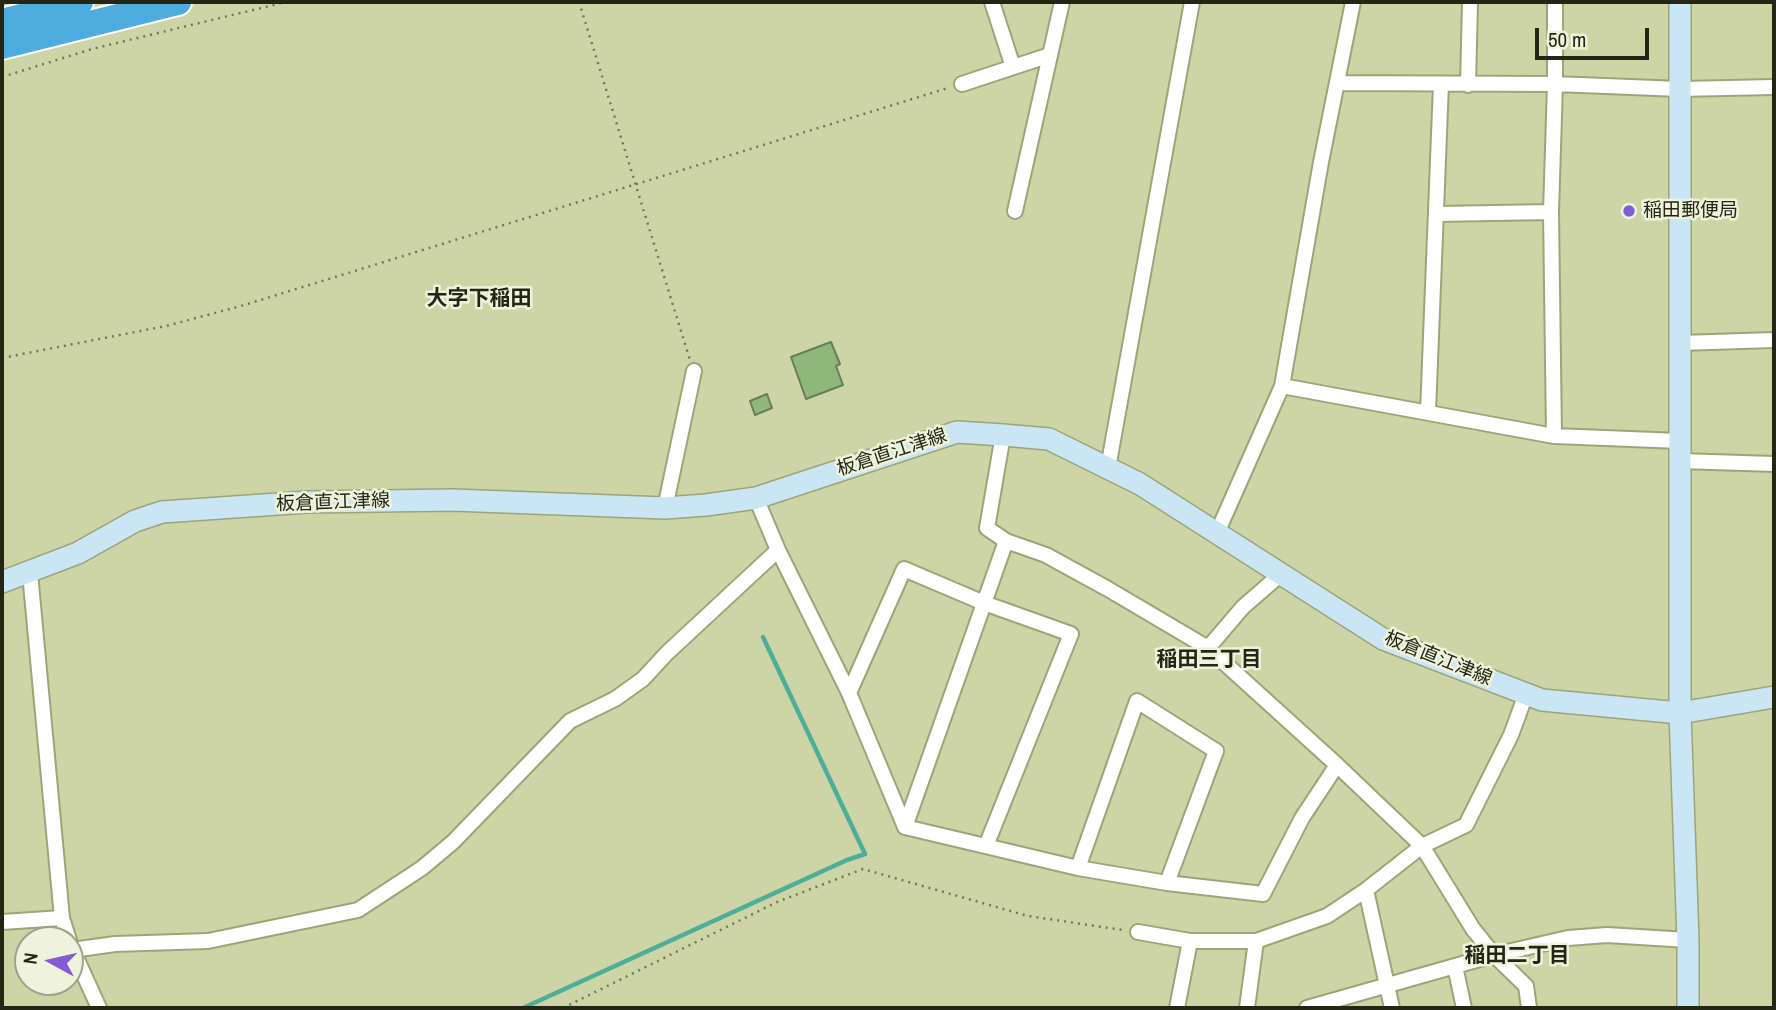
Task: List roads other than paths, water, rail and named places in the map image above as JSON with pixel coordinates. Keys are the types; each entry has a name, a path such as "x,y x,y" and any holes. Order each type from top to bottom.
{"highway":[{"path":"2,22 80,2"},
{"path":"2,46 178,2"},
{"path":"2,52 50,35"}],"main road":[{"path":"1680,2 1680,713 1688,1008"},
{"name":"板倉直江津線","path":"2,582 78,553 135,521 162,512 307,502 453,500 665,508 706,505 756,498 957,432 1049,439 1139,484 1383,639 1542,700 1680,713 1774,697"}],"street":[{"path":"992,2 1013,67"},
{"path":"1015,211 1062,2"},
{"path":"1108,468 1192,2"},
{"path":"1217,533 1282,386 1353,2"},
{"path":"1468,85 1470,2"},
{"path":"1554,436 1551,212 1555,2"},
{"path":"962,84 1050,55"},
{"path":"1337,83 1555,84 1680,89 1774,87"},
{"path":"1428,412 1441,84"},
{"path":"1436,214 1551,212"},
{"path":"1680,343 1774,340"},
{"path":"665,508 694,371"},
{"path":"1282,386 1554,436 1774,464"},
{"path":"1003,435 987,528 1006,541 1066,566 1208,648 1422,846 1473,929 1494,955 1526,986 1529,1008"},
{"path":"756,498 778,550 849,693 905,827"},
{"path":"905,827 1006,541"},
{"path":"84,945 208,941 358,910 422,868 453,842 570,721 615,699 643,679 667,653 778,550"},
{"path":"849,693 904,569 984,603 1071,634 986,846"},
{"path":"30,573 64,926"},
{"path":"1208,648 1243,607 1281,574"},
{"path":"1138,932 1190,941 1256,941 1327,916 1366,890 1422,846 1466,825 1511,735 1526,694"},
{"path":"1078,868 1137,701 1216,751 1167,883"},
{"path":"905,827 1078,868 1167,883 1263,894 1302,818 1337,765"},
{"path":"1366,890 1385,986 1392,1008"},
{"path":"2,922 62,918"},
{"path":"1313,1007 1494,955 1567,938 1607,935 1688,940"},
{"path":"1177,1008 1190,941"},
{"path":"1247,1008 1256,941"},
{"path":"1455,966 1464,1008"},
{"path":"84,975 99,1008"}],"waterway":[{"path":"523,1008 865,854 763,637"}],"place":[{"name":"稲田郵便局","path":"1629,211"}],"district":[{"name":"大字下稲田","path":"479,299"},
{"name":"稲田三丁目","path":"1209,660"},
{"name":"稲田二丁目","path":"1517,956"}]}
